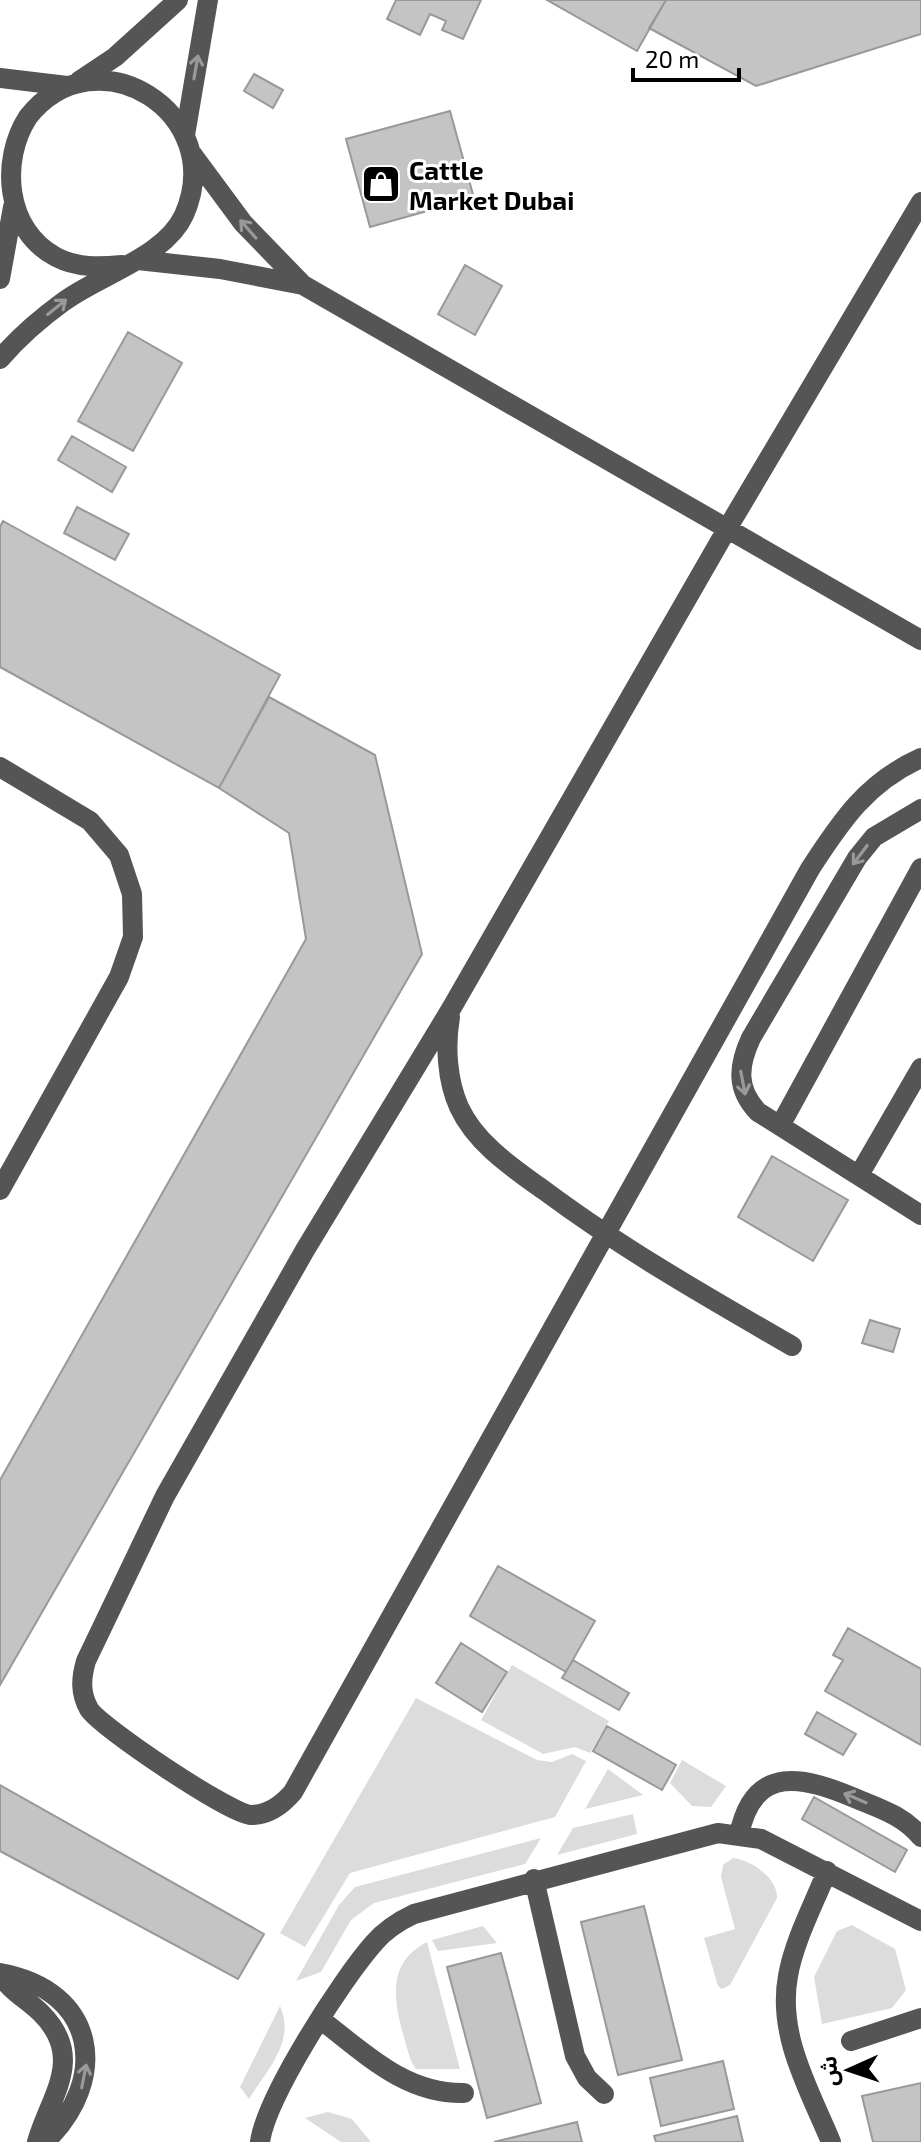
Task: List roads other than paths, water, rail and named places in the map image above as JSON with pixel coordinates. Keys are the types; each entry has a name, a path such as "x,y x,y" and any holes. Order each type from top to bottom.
{"street":[{"path":"0,279 8,161 18,130 38,104 115,57 178,0"},
{"path":"0,359 63,301 165,242 183,217 193,186 189,145 208,0"},
{"path":"0,78 71,85 109,80 140,89 167,108 243,223 303,285 921,640"},
{"path":"7,194 30,236 56,257 88,267 130,263 220,269 303,285"},
{"path":"921,202 727,529 451,1009 305,1250 165,1496 86,1661 81,1678 83,1693 99,1721 237,1813 269,1812 293,1792 810,869 841,820 878,782 921,758"},
{"path":"0,767 90,821 119,855 132,894 133,937 119,977 0,1190"},
{"path":"921,809 874,837 857,858 745,1052 741,1065 743,1092 758,1112 921,1215"},
{"path":"780,1126 921,868"},
{"path":"451,1009 448,1030 451,1081 459,1107 474,1131 503,1160 605,1235 792,1346"},
{"path":"859,1175 921,1068"},
{"path":"739,1835 742,1819 759,1794 786,1780 801,1779 900,1817 921,1837"},
{"path":"260,2142 267,2117 320,2019 374,1943 400,1921 433,1908 700,1836 739,1835 761,1839 921,1920"},
{"path":"827,1871 788,1972 785,1995 789,2040 831,2142"},
{"path":"534,1879 575,2056 587,2078 604,2094"},
{"path":"0,1974 11,1990 46,2019 61,2049 63,2074 60,2090 37,2142"},
{"path":"0,1974 35,1983 50,1992 76,2018 83,2034 87,2052 83,2086 63,2120 45,2142"},
{"path":"851,2041 921,2018"},
{"path":"320,2019 399,2079 423,2089 464,2093"}],"place":[{"name":"Cattle Market Dubai","path":"381,184"}]}
